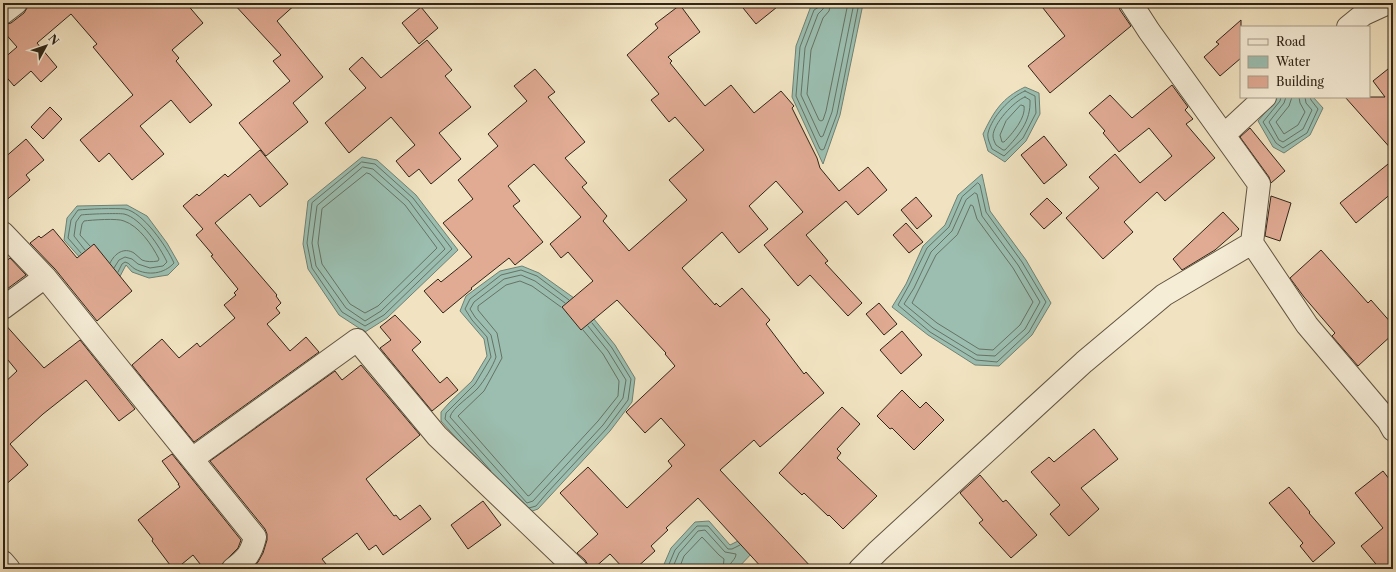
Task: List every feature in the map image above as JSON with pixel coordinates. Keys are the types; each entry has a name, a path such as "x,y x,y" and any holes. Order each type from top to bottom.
{"street":[{"path":"3,13 16,3"},
{"path":"1132,3 1149,31 1259,184 1252,243 1307,325 1388,421 1393,430"},
{"path":"1349,26 1364,14 1388,3"},
{"path":"1224,135 1264,98"},
{"path":"3,233 44,277 255,537 251,552 233,569"},
{"path":"860,569 1084,362 1164,295 1252,243"},
{"path":"3,308 44,277"},
{"path":"192,459 356,340 437,436 576,569"},
{"path":"3,562 9,569"}],"water":[{"path":"821,3 863,4 840,115 823,164 792,97 796,46 811,6"},
{"path":"1025,87 1039,93 1040,114 1026,141 1005,162 988,151 983,134 991,118 1000,106 1010,96"},
{"path":"1277,98 1314,98 1323,108 1310,135 1284,153 1273,147 1258,121"},
{"path":"362,157 377,160 416,195 458,250 387,318 365,332 339,315 308,269 303,244 308,201"},
{"path":"982,174 990,211 1026,260 1051,303 1032,335 999,366 975,365 928,335 892,307 906,284 923,246 945,225 958,195"},
{"path":"127,205 147,216 167,243 179,264 168,275 149,278 132,272 126,265 117,282 82,260 64,240 67,218 77,206"},
{"path":"522,266 539,273 581,303 615,345 635,378 632,402 610,431 538,509 524,514 441,421 441,412 472,381 487,356 484,339 460,311 466,296 500,271"},
{"path":"709,521 730,545 754,533 754,551 737,569 662,569 671,548 695,522"}],"building":[{"path":"29,3 186,3 203,23 172,50 179,58 176,61 212,105 190,123 171,100 140,126 164,154 132,180 109,153 99,162 80,140 133,95 93,47 97,44 71,14 37,43 57,67 41,82 31,71 14,86 3,73 3,59 17,47 3,31 3,25 11,23 24,13"},
{"path":"233,3 297,3 277,21 323,77 293,103 308,122 266,156 239,123 290,81 273,61 281,55"},
{"path":"739,3 782,3 756,24"},
{"path":"1039,3 1118,3 1120,10 1131,26 1050,93 1028,66 1065,36"},
{"path":"680,5 700,32 668,57 672,61 670,63 705,106 731,85 754,113 781,91 794,106 792,108 817,158 820,168 839,191 868,167 887,190 858,215 846,201 806,235 828,261 825,263 862,303 848,316 810,275 798,286 764,245 803,212 776,181 749,206 768,229 739,253 722,232 682,268 715,305 716,303 720,307 742,288 770,320 766,324 804,374 806,372 824,393 760,447 754,440 720,470 813,569 763,569 698,498 666,528 668,530 651,546 655,551 635,569 624,569 610,554 593,569 588,569 588,565 585,560 577,553 598,534 560,493 588,467 627,508 672,466 668,461 685,445 661,418 645,433 626,412 675,366 665,354 666,353 617,300 581,330 562,307 593,281 568,252 561,258 550,244 581,217 534,164 508,186 520,201 513,206 543,242 515,265 509,258 471,288 472,289 443,313 424,291 438,279 441,282 472,257 443,223 473,199 458,180 498,146 488,134 527,101 514,86 535,69 555,92 548,97 585,142 565,158 587,183 582,187 607,216 603,221 629,251 687,200 669,180 704,150 675,117 669,122 651,100 659,94 627,55 658,28 655,24"},
{"path":"421,7 438,28 419,44 402,23"},
{"path":"1241,20 1240,59 1220,76 1204,57 1219,44 1216,42"},
{"path":"427,40 452,70 445,76 471,107 439,133 461,159 431,184 419,169 409,177 396,161 415,145 391,117 349,153 325,123 366,88 349,69 362,57 381,78"},
{"path":"1393,65 1393,151 1346,98 1385,97 1373,81"},
{"path":"1172,85 1188,107 1185,110 1193,119 1186,124 1215,158 1165,201 1157,192 1124,222 1133,232 1103,259 1066,218 1099,188 1089,177 1115,154 1140,183 1172,156 1149,128 1119,152 1103,133 1105,131 1089,113 1110,95 1132,118"},
{"path":"50,107 62,119 43,139 31,127"},
{"path":"1250,128 1285,171 1271,183 1269,177 1240,137"},
{"path":"1044,136 1067,165 1044,184 1021,155"},
{"path":"26,139 44,160 26,175 30,180 3,203 3,159"},
{"path":"260,150 288,184 260,207 250,194 215,223 277,295 276,296 281,303 276,308 280,313 267,324 290,351 306,337 319,352 194,442 132,365 162,339 179,358 197,343 200,347 235,318 224,305 236,295 234,293 238,289 196,235 203,229 183,206 197,194 199,196 225,174 228,177"},
{"path":"1393,160 1393,192 1356,223 1340,203"},
{"path":"1271,196 1291,203 1280,241 1265,236"},
{"path":"916,197 932,216 917,229 901,210"},
{"path":"1047,198 1062,213 1044,229 1030,214"},
{"path":"1223,212 1239,229 1215,250 1182,270 1173,259"},
{"path":"906,223 923,242 909,253 893,235"},
{"path":"53,229 77,258 94,244 132,291 97,321 55,269 30,243 39,236 41,238"},
{"path":"1321,250 1368,303 1371,300 1393,325 1393,334 1358,366 1332,336 1335,333 1290,278"},
{"path":"10,258 26,275 3,292 3,264"},
{"path":"879,303 897,324 884,335 866,314"},
{"path":"395,315 421,342 412,350 440,383 447,377 458,390 432,411 380,348 391,340 380,327"},
{"path":"3,322 44,368 80,340 135,409 119,421 86,380 43,414 10,444 28,465 3,487 3,384 17,371 3,354"},
{"path":"902,331 922,355 901,374 880,350"},
{"path":"361,365 420,435 366,479 394,516 396,515 400,520 420,505 431,519 383,555 376,545 369,550 357,533 322,559 330,569 252,569 263,553 267,540 267,534 265,529 210,461 335,371 342,380"},
{"path":"902,390 920,408 926,402 944,420 914,450 892,428 890,429 877,416"},
{"path":"842,407 860,424 837,449 841,453 837,458 877,496 843,529 804,493 802,495 779,473"},
{"path":"1094,429 1118,459 1081,488 1099,509 1069,536 1050,514 1060,505 1031,472 1049,457 1054,462"},
{"path":"172,454 241,540 238,548 222,564 221,569 204,569 193,555 176,569 173,569 138,520 180,487 162,461"},
{"path":"1383,471 1393,484 1393,569 1380,569 1361,546 1383,528 1355,493"},
{"path":"980,475 1003,502 1006,500 1037,535 1011,558 979,523 983,520 960,493"},
{"path":"1289,487 1335,543 1313,562 1300,546 1303,543 1269,503"},
{"path":"483,501 501,525 468,549 451,525"}]}
